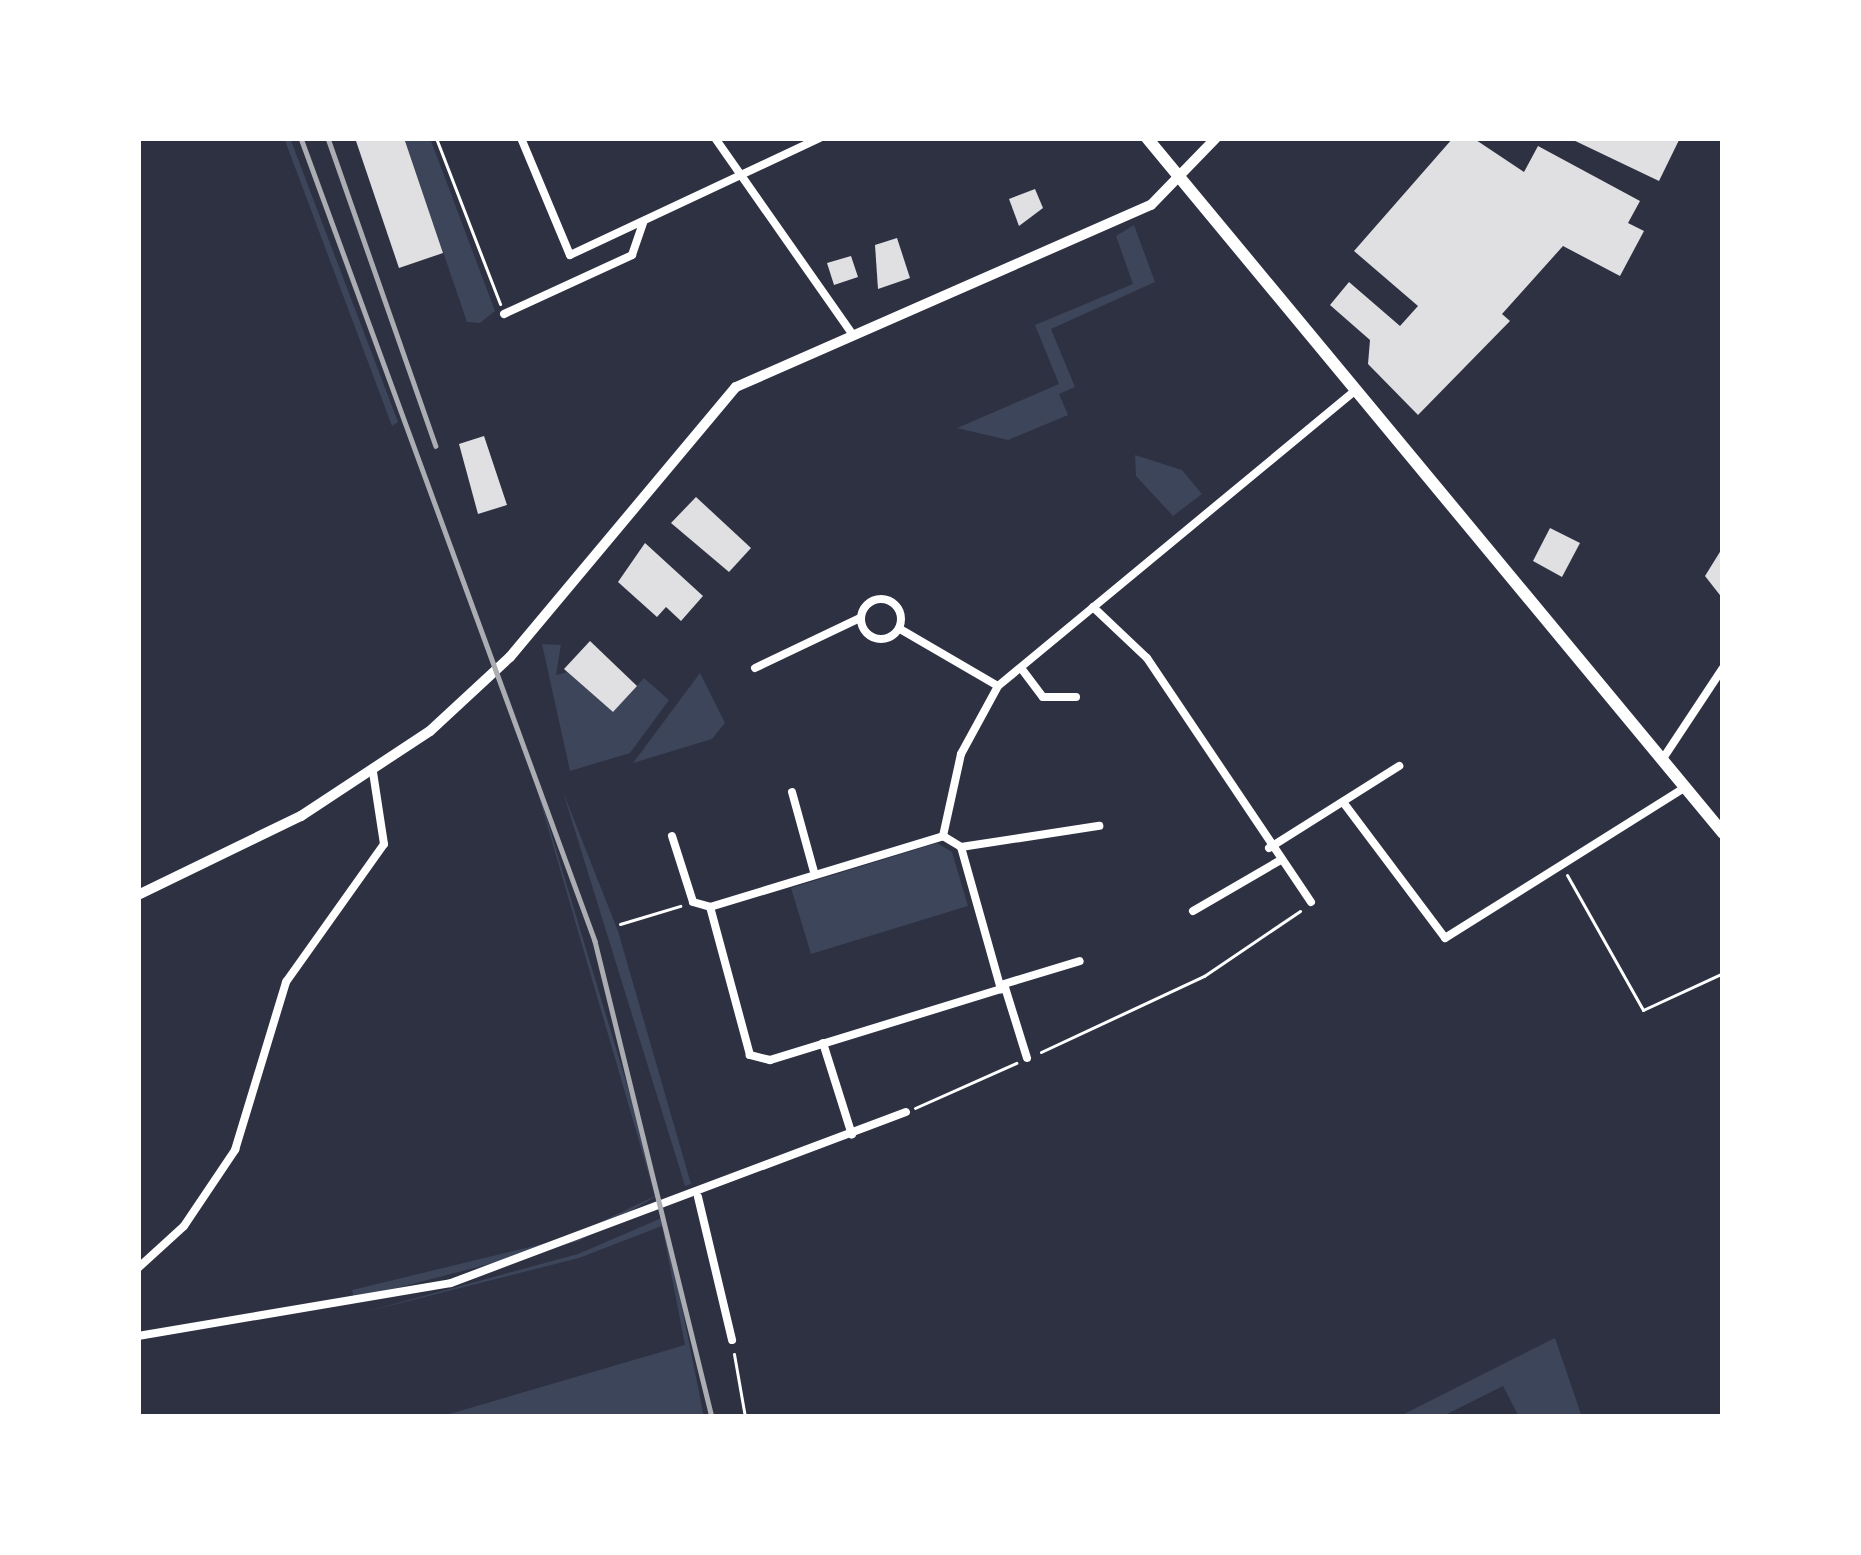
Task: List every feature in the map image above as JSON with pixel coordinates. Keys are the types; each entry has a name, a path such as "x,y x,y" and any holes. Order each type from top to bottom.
{"main road":[{"path":"1147,138 1723,833"},
{"path":"138,895 373,772 486,681 709,409 850,331 1095,231 1180,180 1216,138"}],"street":[{"path":"521,138 570,255"},
{"path":"715,138 850,331"},
{"path":"558,260 820,138"},
{"path":"504,314 632,255 643,223"},
{"path":"944,836 961,754 998,686 1093,607 1102,593 1353,392"},
{"path":"754,668 860,618 870,602 891,601 900,629 998,686"},
{"path":"1093,607 1147,658 1269,848 1311,902"},
{"path":"860,618 877,640 900,629"},
{"path":"1021,668 1043,697 1076,697"},
{"path":"1662,760 1723,668"},
{"path":"1269,848 1399,766"},
{"path":"138,1268 184,1226 236,1150 286,982 384,844 373,772"},
{"path":"1342,802 1440,937 1560,862 1600,849 1685,787"},
{"path":"792,792 814,872"},
{"path":"961,847 1099,826"},
{"path":"672,836 693,902 710,907 944,836 961,847 1027,1058"},
{"path":"1193,911 1279,861"},
{"path":"710,907 750,1054 824,1043 1080,961"},
{"path":"824,1043 852,1136"},
{"path":"138,1336 452,1283 698,1198 906,1112"},
{"path":"698,1198 732,1340"}],"path":[{"path":"436,138 504,314"},
{"path":"1560,862 1643,1010 1723,973"},
{"path":"620,924 693,902"},
{"path":"906,1112 1204,976 1311,902"},
{"path":"732,1340 745,1417"}],"shaded area":[{"path":"284,138 290,138 398,422 392,426"},
{"path":"404,138 430,138 495,311 480,323 467,322"},
{"path":"1134,225 1155,282 1051,329 1075,387 1059,394 1068,415 1008,440 957,428 1059,384 1035,325 1133,284 1116,236"},
{"path":"1135,455 1182,470 1202,494 1173,516 1136,476"},
{"path":"542,644 561,645 556,675 567,672 613,712 644,678 669,700 630,753 570,771"},
{"path":"700,673 725,723 712,739 633,763"},
{"path":"510,697 660,1194 579,1241 354,1299 352,1290 567,1238 655,1196"},
{"path":"563,792 618,931 691,1184 685,1186"},
{"path":"937,843 952,852 968,906 811,954 791,888"},
{"path":"664,1217 704,1417 439,1417 685,1345 662,1226 579,1258 357,1314 578,1254"},
{"path":"1555,1338 1582,1417 1519,1417 1503,1386 1441,1417 1398,1417"}],"building":[{"path":"355,138 404,138 443,253 399,268"},
{"path":"1453,138 1473,138 1524,172 1538,146 1640,201 1628,223 1644,231 1620,276 1563,246 1502,314 1510,321 1418,415 1368,364 1370,340 1330,305 1349,282 1400,326 1418,306 1354,251"},
{"path":"1569,138 1680,138 1659,181"},
{"path":"1035,189 1043,208 1019,226 1009,199"},
{"path":"897,238 910,278 878,289 875,245"},
{"path":"851,256 858,277 834,285 827,263"},
{"path":"484,436 507,505 478,514 459,444"},
{"path":"696,497 751,548 729,572 671,523"},
{"path":"1550,528 1580,543 1562,577 1533,561"},
{"path":"645,543 703,596 681,621 666,607 657,617 618,582"},
{"path":"1723,547 1723,599 1705,576"},
{"path":"590,641 637,686 613,712 564,669"}],"railway":[{"path":"301,138 595,941 712,1417"},
{"path":"328,138 436,446"}]}
